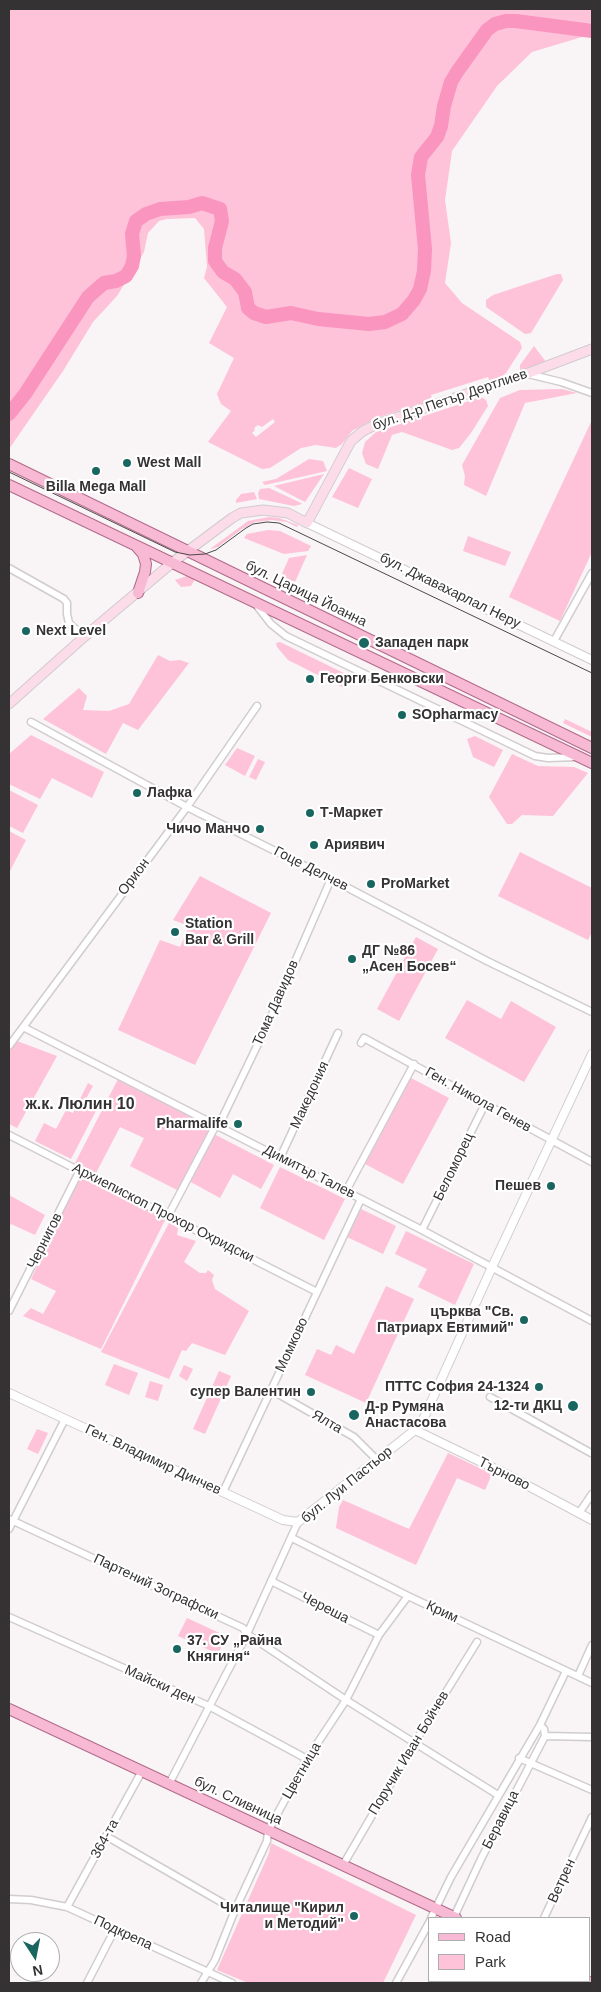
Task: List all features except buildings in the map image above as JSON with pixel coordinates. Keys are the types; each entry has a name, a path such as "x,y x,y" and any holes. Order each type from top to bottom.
{"main road":[{"name":"бул. Д-р Петър Дертлиев","path":"307,522 351,441 356,436 377,424 526,374 592,349"},
{"name":"бул. Царица Йоанна","path":"9,464 592,748"},
{"name":"бул. Царица Йоанна","path":"9,485 254,600 592,763"},
{"path":"9,704 84,637 173,562 228,520 241,513 263,510 288,513 307,522"},
{"path":"133,544 143,554 146,564 138,593"},
{"name":"бул. Сливница","path":"9,1709 342,1865 432,1916"}],"street":[{"path":"526,374 561,382 592,393"},
{"name":"бул. Джавахарлал Неру","path":"307,522 592,660"},
{"path":"9,568 64,598 67,604 69,623 84,637"},
{"path":"554,641 592,573"},
{"path":"585,586 592,590"},
{"path":"254,600 271,624 286,636 535,756 548,758 580,757"},
{"name":"Орион","path":"9,1046 187,806 257,706"},
{"name":"Гоце Делчев","path":"31,722 187,806 331,879 487,962 592,1012"},
{"name":"Тома Давидов","path":"168,1216 217,1126 270,1019 331,879"},
{"name":"Димитър Талев","path":"23,1028 422,1230 592,1320"},
{"name":"Македония","path":"280,1158 338,1033"},
{"name":"Ген. Никола Генев","path":"362,1040 414,1064 592,1162"},
{"name":"бул. Луи Пастьор","path":"170,1784 247,1634 298,1522 415,1430 422,1422 592,1054"},
{"path":"346,1191 414,1064"},
{"name":"Беломорец","path":"422,1230 485,1104"},
{"name":"Архиепископ Прохор Охридски","path":"9,1135 317,1292"},
{"name":"Чернигов","path":"9,1311 80,1170"},
{"name":"Момково","path":"223,1492 361,1199"},
{"name":"Ялта","path":"271,1390 354,1437 377,1460"},
{"name":"Ген. Владимир Динчев","path":"9,1393 283,1520 298,1522"},
{"path":"490,1397 591,1452"},
{"path":"9,1529 11,1520 65,1419"},
{"name":"Търново","path":"415,1430 504,1473 592,1520"},
{"path":"578,1513 592,1494"},
{"name":"Партений Зографски","path":"11,1520 243,1628 247,1634 346,1700 498,1795"},
{"name":"Крим","path":"292,1538 408,1596 592,1683"},
{"name":"Череша","path":"271,1581 379,1635"},
{"name":"Цветница","path":"201,1983 215,1960 235,1910 267,1841 268,1831 307,1759 346,1700 379,1635 408,1596"},
{"name":"Майски ден","path":"9,1617 209,1706 307,1759"},
{"name":"Поручик Иван Бойчев","path":"342,1865 415,1742 478,1642"},
{"path":"578,1676 592,1645"},
{"name":"Беравица","path":"432,1916 451,1877 540,1725 566,1671"},
{"path":"540,1725 544,1729 545,1736 592,1737"},
{"name":"Беравица","path":"455,1917 482,1857 545,1736"},
{"path":"519,1758 592,1790"},
{"name":"364-та","path":"67,1907 142,1771"},
{"name":"Ветрен","path":"544,1917 592,1817"},
{"path":"106,1836 235,1910"},
{"name":"Подкрепа","path":"9,1899 31,1900 67,1907 232,1983"},
{"name":"Беравица","path":"396,1983 428,1923"},
{"path":"87,1983 115,1929"}],"green space":[{"path":"9,9 592,9 592,34 532,52 497,86 452,151 445,200 451,243 445,283 462,303 520,342 522,348 506,373 500,378 490,382 488,377 431,395 432,400 376,418 352,431 342,444 336,448 316,445 301,448 270,468 262,469 208,442 231,411 221,404 217,394 234,358 209,343 227,307 204,278 207,267 204,229 195,218 167,219 159,221 148,233 144,252 117,296 93,322 63,371 9,449","holes":["273,419 275,422 256,437 252,433 258,425 262,427"]},
{"path":"561,274 563,280 531,333 525,334 486,307 486,300 493,295"},
{"path":"534,346 546,362 520,372 520,365"},
{"path":"562,389 577,393 525,403 486,496 464,485 465,476 462,465 500,398 520,390"},
{"path":"481,397 486,400 488,406 459,448 452,450 402,432 392,435 378,469 366,464 362,453 365,442 376,432"},
{"path":"592,420 592,552 560,621 509,597"},
{"path":"309,459 323,461 327,471 265,485 262,482 276,479"},
{"path":"349,468 372,479 358,508 332,497"},
{"path":"324,474 305,502 274,486"},
{"path":"269,488 302,504 294,506 259,499 258,493 260,489"},
{"path":"254,492 257,499 236,503 241,494"},
{"path":"269,517 279,518 298,525 297,527 287,522 272,520 255,522 218,547 210,549 248,521"},
{"path":"268,530 280,531 311,546 308,551 284,554 244,538 247,534"},
{"path":"468,536 511,552 505,566 463,551"},
{"path":"307,555 295,582 281,576 289,558"},
{"path":"187,576 195,579 191,586 181,587 175,580"},
{"path":"280,642 350,676 344,688 288,660 277,647 276,643"},
{"path":"158,655 170,661 180,660 189,663 138,730 123,723 106,754 43,719 79,688 87,696 83,710 109,711 129,704"},
{"path":"565,719 592,732 592,737 563,723"},
{"path":"31,735 104,772 92,798 52,778 40,799 9,784 9,754"},
{"path":"475,736 503,750 494,767 473,757 467,739"},
{"path":"237,748 255,756 245,776 225,765"},
{"path":"512,754 538,766 574,767 588,773 553,816 522,815 512,824 507,824 489,797"},
{"path":"258,759 265,762 256,780 249,777"},
{"path":"9,790 38,805 23,833 9,826"},
{"path":"9,831 26,840 9,873"},
{"path":"520,852 592,888 592,932 588,940 498,896"},
{"path":"200,876 271,913 195,1065 118,1030 160,940 180,947 189,926 173,920"},
{"path":"416,937 438,949 399,1021 377,1009"},
{"path":"467,1000 501,1019 511,1001 556,1027 524,1082 445,1038"},
{"path":"17,1041 57,1056 17,1128 9,1124 9,1052"},
{"path":"411,1078 449,1098 403,1184 365,1164"},
{"path":"118,1079 212,1126 179,1191 130,1166 144,1138 120,1127 96,1173 75,1163"},
{"path":"88,1083 93,1086 84,1102 97,1109 71,1159 35,1141 44,1123 56,1129 66,1110 73,1113"},
{"path":"214,1134 274,1165 261,1189 233,1174 220,1198 189,1181"},
{"path":"280,1167 345,1199 324,1240 260,1208"},
{"path":"80,1175 166,1218 101,1349 23,1316 31,1308 43,1314 56,1291 31,1279"},
{"path":"9,1195 45,1215 35,1235 11,1224 9,1227"},
{"path":"361,1209 396,1226 383,1254 347,1237"},
{"path":"169,1223 178,1228 177,1235 196,1241 184,1262 200,1273 206,1273 208,1270 214,1275 212,1280 215,1289 249,1311 225,1355 192,1343 186,1351 182,1350 169,1379 101,1352"},
{"path":"406,1231 474,1264 455,1305 418,1287 427,1269 395,1254"},
{"path":"386,1286 414,1299 366,1403 305,1375 317,1349 331,1355 336,1345 354,1354"},
{"path":"114,1364 138,1373 129,1395 105,1385"},
{"path":"184,1365 193,1369 187,1381 179,1376"},
{"path":"219,1371 231,1376 205,1434 193,1429"},
{"path":"150,1381 163,1385 158,1401 145,1397"},
{"path":"37,1429 48,1433 38,1454 27,1449"},
{"path":"448,1453 492,1474 485,1490 457,1478 416,1565 336,1528 339,1507 343,1500 409,1529"},
{"path":"187,1618 226,1636 218,1654 178,1636"},
{"path":"271,1843 416,1915 383,1983 248,1983 217,1970 269,1853"}],"waterway":[{"path":"9,414 25,394 88,297 104,283 116,281 126,276 132,266 134,256 132,234 136,221 146,214 160,209 189,207 202,203 220,209 222,221 215,248 215,261 223,272 235,279 245,292 248,308 254,313 266,317 291,313 318,319 369,324 385,322 402,314 414,300 420,289 424,271 425,249 418,175 421,157 437,137 451,82 457,72 487,30 495,24 516,21 592,31"}],"tram line":[{"path":"9,472 175,552 190,555 205,554 216,550 253,524 279,523 592,673"}],"place":[{"name":"West Mall","path":"127,463"},
{"name":"Billa Mega Mall","path":"96,471"},
{"name":"Next Level","path":"26,631"},
{"name":"Западен парк","path":"364,643"},
{"name":"Георги Бенковски","path":"310,679"},
{"name":"SOpharmacy","path":"402,715"},
{"name":"Лафка","path":"137,793"},
{"name":"Т-Маркет","path":"310,813"},
{"name":"Чичо Манчо","path":"260,829"},
{"name":"Ариявич","path":"314,845"},
{"name":"ProMarket","path":"371,884"},
{"name":"Station Bar & Grill","path":"175,932"},
{"name":"ДГ №86 „Асен Босев“","path":"352,959"},
{"name":"Pharmalife","path":"238,1124"},
{"name":"Пешев","path":"551,1186"},
{"name":"църква \"Св. Патриарх Евтимий\"","path":"524,1320"},
{"name":"ПТТС София 24-1324","path":"539,1387"},
{"name":"супер Валентин","path":"311,1392"},
{"name":"12-ти ДКЦ","path":"573,1406"},
{"name":"Д-р Румяна Анастасова","path":"354,1415"},
{"name":"37. СУ „Райна Княгиня“","path":"177,1649"},
{"name":"Читалище \"Кирил и Методий\"","path":"354,1916"}],"district":[{"name":"ж.к. Люлин 10","path":"80,1105"}]}
